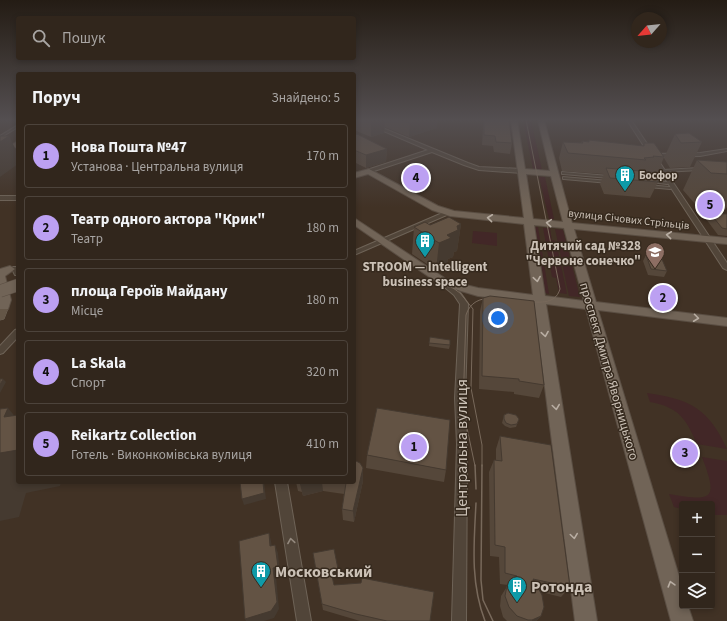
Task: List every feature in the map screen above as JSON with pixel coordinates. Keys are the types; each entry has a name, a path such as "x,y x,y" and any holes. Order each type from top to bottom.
{"main road":[{"path":"518,149 586,621"},
{"name":"проспект Дмитра Яворницького","path":"552,149 561,175 569,225 591,306 682,621"},
{"path":"356,175 369,171 447,213"},
{"path":"522,172 561,175"},
{"name":"вулиця Січових Стрільців","path":"447,213 727,241"},
{"path":"356,222 445,283 478,292 727,322"},
{"path":"2,311 5,300 0,276 5,270 13,270"},
{"path":"0,291 16,286"}],"street":[{"path":"648,149 727,268"},
{"path":"369,171 433,150 479,168 522,172"},
{"path":"652,155 693,156 727,150"},
{"path":"2,154 13,152"},
{"path":"663,171 701,169"},
{"path":"561,175 617,178"},
{"path":"561,175 616,183"},
{"path":"648,180 667,183"},
{"path":"646,185 672,187 681,186"},
{"path":"0,198 16,198"},
{"path":"356,252 447,213"},
{"name":"Центральна вулиця","path":"445,283 458,293 464,304 460,401 462,444 459,621"},
{"path":"0,350 16,334"},
{"path":"281,484 304,621"}],"shaded area":[{"path":"529,149 537,149 542,170 533,169"},
{"path":"539,177 545,177 554,219 549,219"},
{"path":"534,227 538,227 549,294 545,293"},
{"path":"543,228 550,228 552,240 556,241 567,294 559,293 556,278 552,277"},
{"path":"555,229 563,230 580,297 569,296"},
{"path":"473,231 497,233 497,246 472,243"},
{"path":"647,393 662,395 696,408 713,424 727,449 697,444 685,421 675,411 668,407 650,402"},
{"path":"702,457 727,461 727,515 715,515 715,501 679,501 679,508 674,507 669,494 695,498 703,497 708,494 710,482"}],"building":[{"path":"356,149 387,149 366,155 356,151"},
{"path":"566,149 658,149 664,157 653,156 654,157 644,158 646,160 568,153"},
{"path":"697,160 727,162 727,174 711,173"},
{"path":"606,168 652,172 658,182 610,178"},
{"path":"710,213 727,214 727,229 722,228"},
{"path":"449,217 461,224 457,226 458,230 447,235 451,238 439,243 414,227 425,222 430,225"},
{"path":"646,255 661,257 667,271 651,269"},
{"path":"490,296 534,301 544,385 519,381 519,379 482,376 483,298"},
{"path":"430,337 450,340 450,345 429,343"},
{"path":"8,408 4,417 16,415 16,450 0,453 0,409"},
{"path":"377,408 450,420 446,470 367,455"},
{"path":"508,413 516,415 519,419 517,424 511,425 506,423 504,415"},
{"path":"500,436 551,445 570,587 533,579 542,595 544,607 541,616 532,620 517,616 509,607 505,596 507,586 517,576 505,573 505,547 495,545 494,460 502,461"},
{"path":"356,461 360,463 363,468 353,511 342,509 346,484 356,484"},
{"path":"240,484 263,484 264,493 242,499"},
{"name":"Московський","path":"269,533 270,546 275,545 278,567 273,568 277,602 271,611 245,619 239,541"},
{"path":"334,549 338,569 331,572 334,585 361,583 362,578 434,592 430,621 387,621 322,604 313,553"}],"tram line":[{"path":"523,301 550,301 558,294 560,289 532,149"},
{"path":"424,267 460,293 471,306"},
{"path":"471,306 480,300 493,298"},
{"path":"471,306 473,309 471,388 482,445 482,465"},
{"path":"471,306 466,315 463,409 475,466"},
{"path":"475,465 476,489"},
{"path":"482,465 481,580 483,600 493,621"},
{"path":"476,503 474,548 475,577 480,606 485,621"}],"place":[{"name":"La Skala","path":"416,178"},
{"name":"Босфор","path":"625,192"},
{"name":"Reikartz Collection","path":"710,205"},
{"name":"STROOM — Intelligent business space","path":"425,258"},
{"name":"Дитячий сад №328 \"Червоне сонечко\"","path":"655,269"},
{"name":"Театр одного актора \"Крик\"","path":"663,298"},
{"name":"Нова Пошта №47","path":"414,447"},
{"name":"площа Героїв Майдану","path":"685,453"},
{"name":"Московський","path":"261,588"},
{"name":"Ротонда","path":"517,603"}]}
